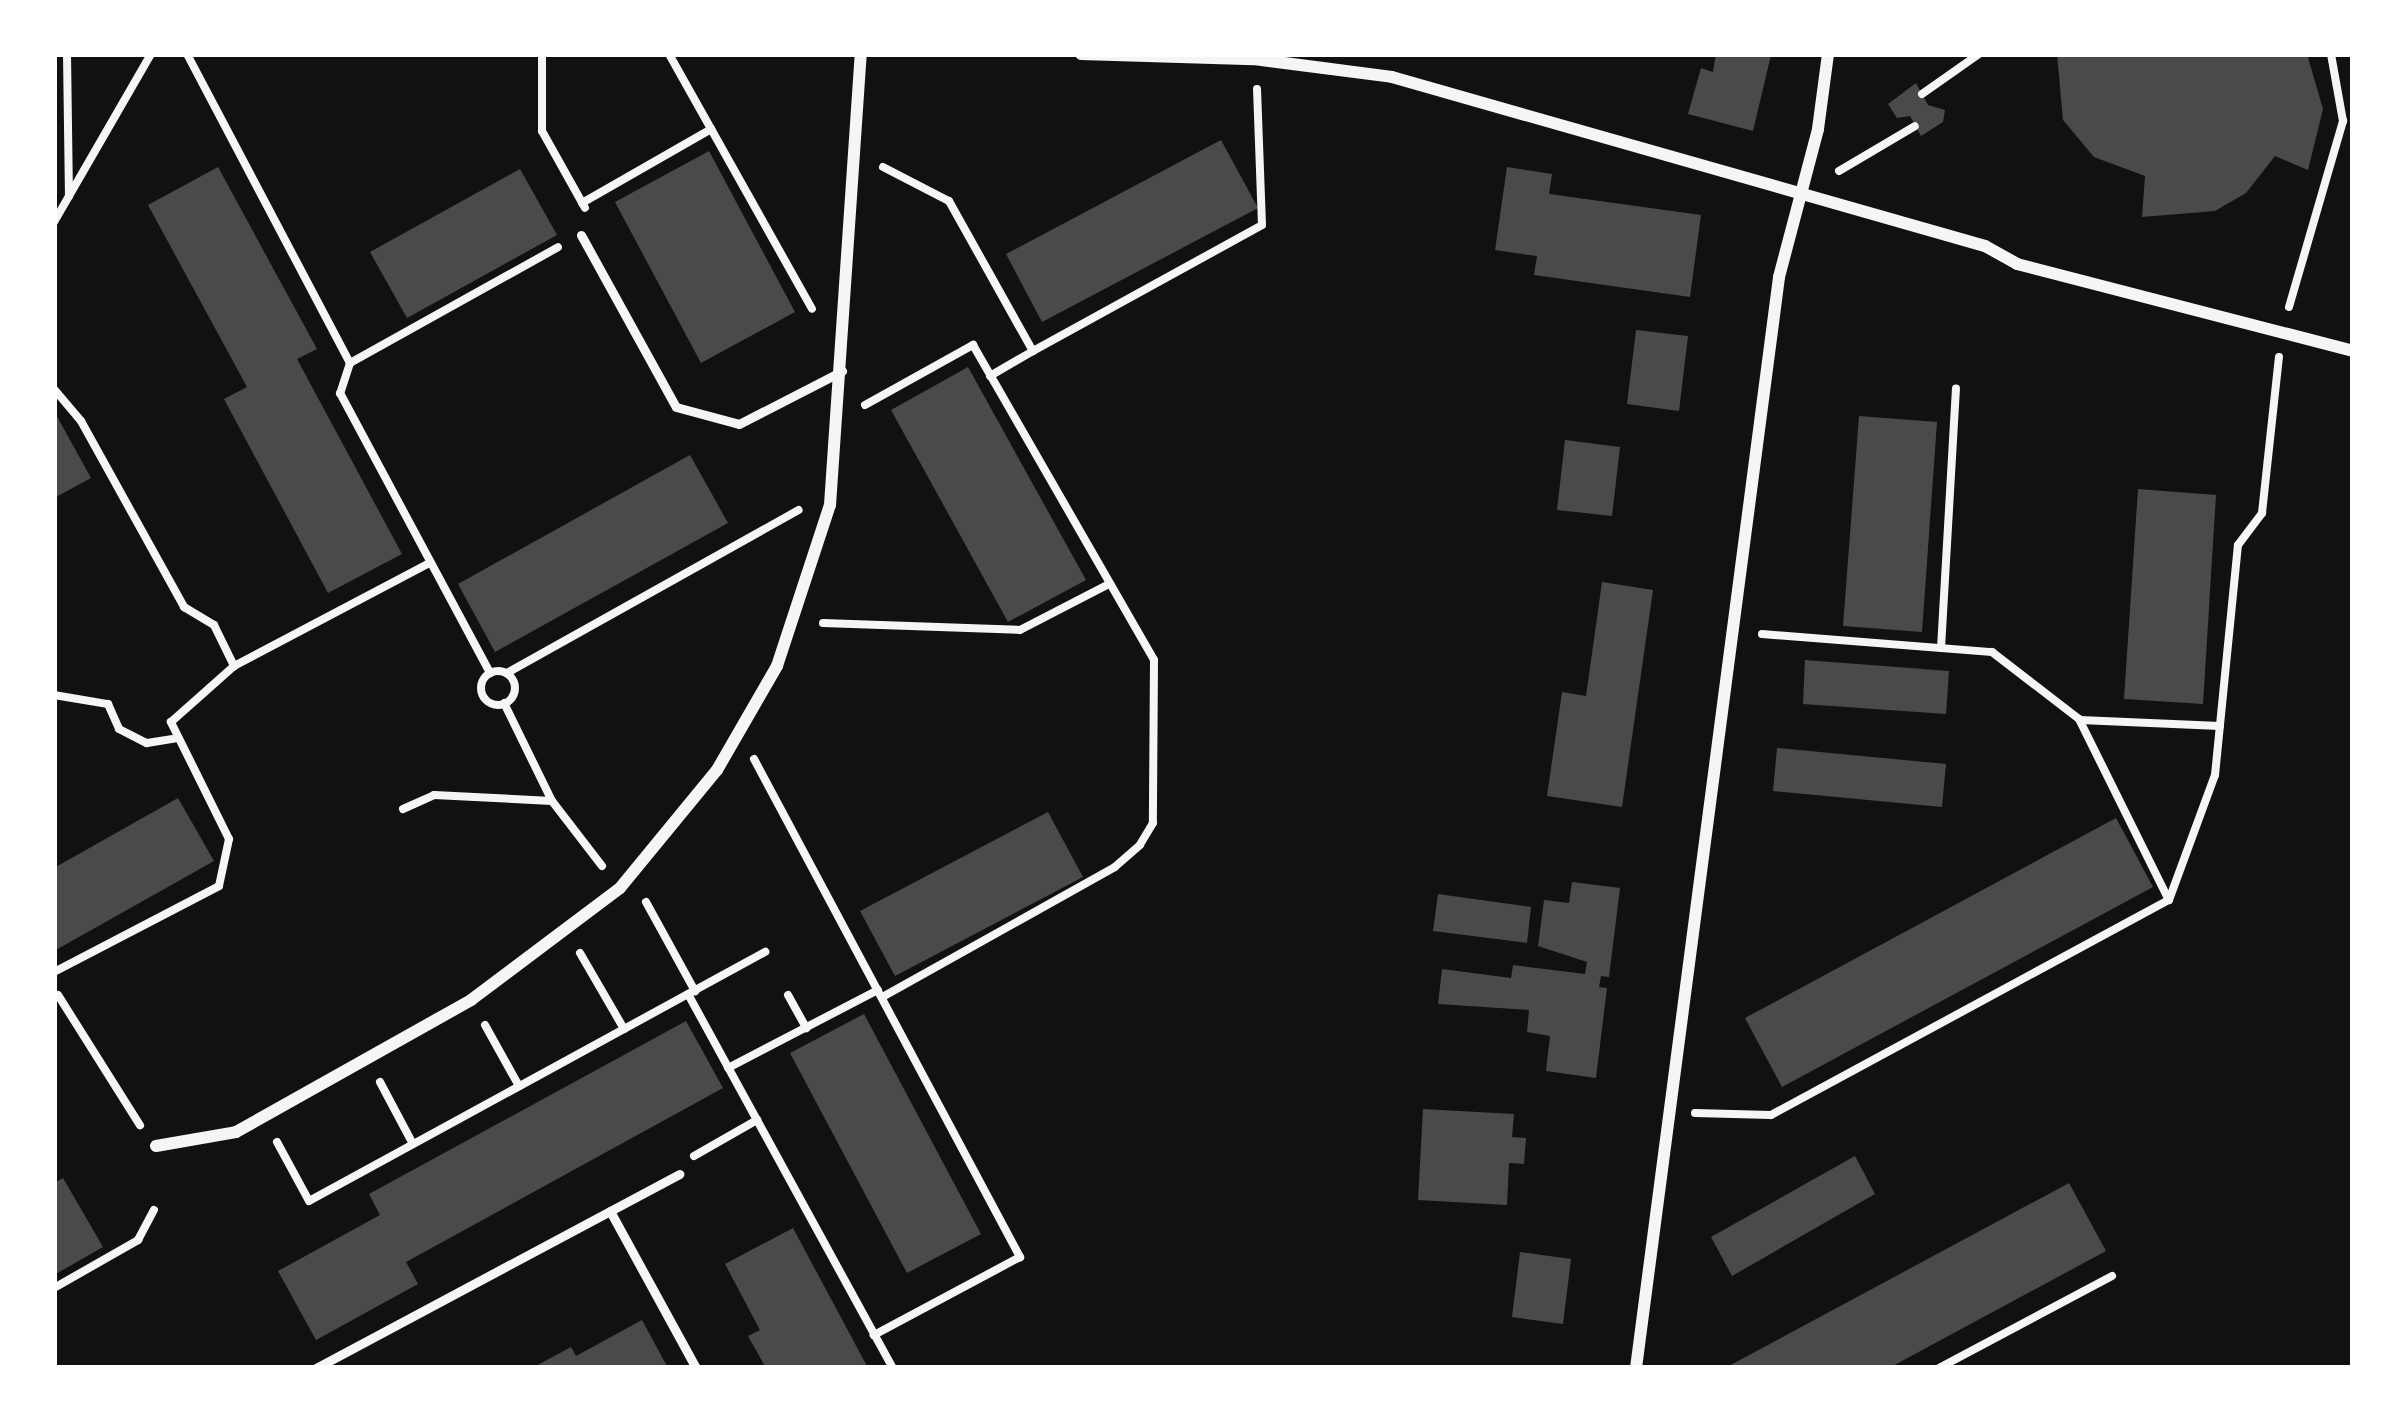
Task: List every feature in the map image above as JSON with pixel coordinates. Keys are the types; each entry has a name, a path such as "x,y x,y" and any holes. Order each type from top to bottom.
{"street":[{"path":"156,1146 236,1132 470,1000 620,888 739,731 792,622 831,492 861,54"},
{"path":"1081,54 1254,59 1392,77 1985,246 2017,264 2353,351"},
{"path":"1636,1368 1779,277 1801,194 1828,54"}],"lane":[{"path":"581,235 676,407 739,424 842,371"},
{"path":"316,1368 679,1174"},
{"path":"610,1211 696,1368"}],"path":[{"path":"67,54 69,197"},
{"path":"54,222 152,54"},
{"path":"187,54 350,363"},
{"path":"490,673 340,394 350,363 595,226 542,130 542,54"},
{"path":"669,54 813,309 846,325"},
{"path":"1922,94 1979,54"},
{"path":"1666,1112 1771,1115 2169,901 2215,776 2238,545 2261,513 2282,332 2343,122 2331,54"},
{"path":"990,376 1262,225 1254,59"},
{"path":"1801,194 1915,126"},
{"path":"582,203 712,129"},
{"path":"855,153 949,200 1033,351"},
{"path":"728,1068 880,994 1115,867 1154,823 1154,660 973,345 837,421"},
{"path":"1941,648 1956,388"},
{"path":"54,389 81,421 184,607 214,625 234,666"},
{"path":"490,673 507,674 831,492"},
{"path":"54,972 219,886 229,839 171,722 234,666 429,563"},
{"path":"792,622 1019,630 1107,585"},
{"path":"1731,632 1992,652 2079,719 2169,901"},
{"path":"490,673 482,692 504,703 552,801 620,888"},
{"path":"504,703 514,692 507,674"},
{"path":"54,695 108,704 119,729 147,743 178,738"},
{"path":"2079,719 2220,726"},
{"path":"739,731 1021,1257 874,1335"},
{"path":"403,809 434,795 552,801"},
{"path":"632,874 728,1068 893,1368"},
{"path":"566,929 624,1030"},
{"path":"263,1117 309,1201 765,952"},
{"path":"55,993 156,1146"},
{"path":"788,995 806,1028"},
{"path":"470,1000 519,1086"},
{"path":"367,1058 413,1144"},
{"path":"679,1174 684,1161 757,1120"},
{"path":"54,1288 138,1240 154,1210"},
{"path":"1939,1368 2112,1276"}],"building":[{"path":"1716,54 1771,55 1753,131 1688,114 1701,68 1713,72"},
{"path":"2057,54 2307,54 2323,109 2308,170 2275,156 2246,193 2215,211 2142,217 2145,176 2094,157 2063,120"},
{"path":"1916,83 1928,105 1945,110 1943,122 1921,136 1910,116 1897,118 1888,104"},
{"path":"1221,140 1258,208 1042,322 1006,254"},
{"path":"709,151 795,312 701,363 615,202"},
{"path":"218,167 317,349 297,359 402,554 328,593 224,399 247,387 148,205"},
{"path":"1507,167 1552,174 1549,194 1701,215 1690,297 1534,275 1537,256 1495,250"},
{"path":"520,169 557,235 407,318 370,252"},
{"path":"1636,330 1688,336 1679,411 1627,404"},
{"path":"968,367 1086,580 1008,622 891,410"},
{"path":"54,411 91,478 54,498"},
{"path":"1859,416 1937,422 1922,632 1843,626"},
{"path":"1565,440 1620,447 1612,516 1557,510"},
{"path":"690,455 728,523 495,652 458,584"},
{"path":"2138,489 2216,495 2203,704 2124,699"},
{"path":"1602,582 1653,590 1622,807 1547,796 1562,692 1586,696"},
{"path":"1805,660 1949,671 1946,714 1803,704"},
{"path":"1777,748 1946,764 1942,807 1773,791"},
{"path":"178,798 214,861 54,951 54,868"},
{"path":"1048,812 1083,877 895,976 860,911"},
{"path":"2116,818 2153,887 1782,1087 1745,1018"},
{"path":"1572,882 1620,888 1609,977 1601,976 1599,987 1607,988 1596,1078 1546,1071 1550,1036 1527,1032 1529,1010 1438,1004 1442,969 1511,978 1513,965 1585,974 1587,962 1538,946 1544,900 1569,903"},
{"path":"1438,894 1531,907 1527,943 1433,931"},
{"path":"864,1014 981,1234 907,1273 790,1053"},
{"path":"686,1021 723,1088 406,1262 418,1284 316,1340 278,1271 380,1215 369,1194"},
{"path":"1423,1109 1514,1114 1512,1137 1526,1138 1524,1164 1509,1163 1507,1205 1418,1200"},
{"path":"1855,1156 1875,1194 1732,1276 1711,1237"},
{"path":"63,1178 103,1247 54,1275 54,1183"},
{"path":"2069,1183 2106,1251 1889,1368 1725,1368"},
{"path":"793,1228 868,1368 766,1368 748,1336 760,1330 725,1264"},
{"path":"1520,1252 1571,1259 1563,1324 1512,1317"},
{"path":"642,1320 668,1368 532,1368 571,1347 576,1356"}]}
